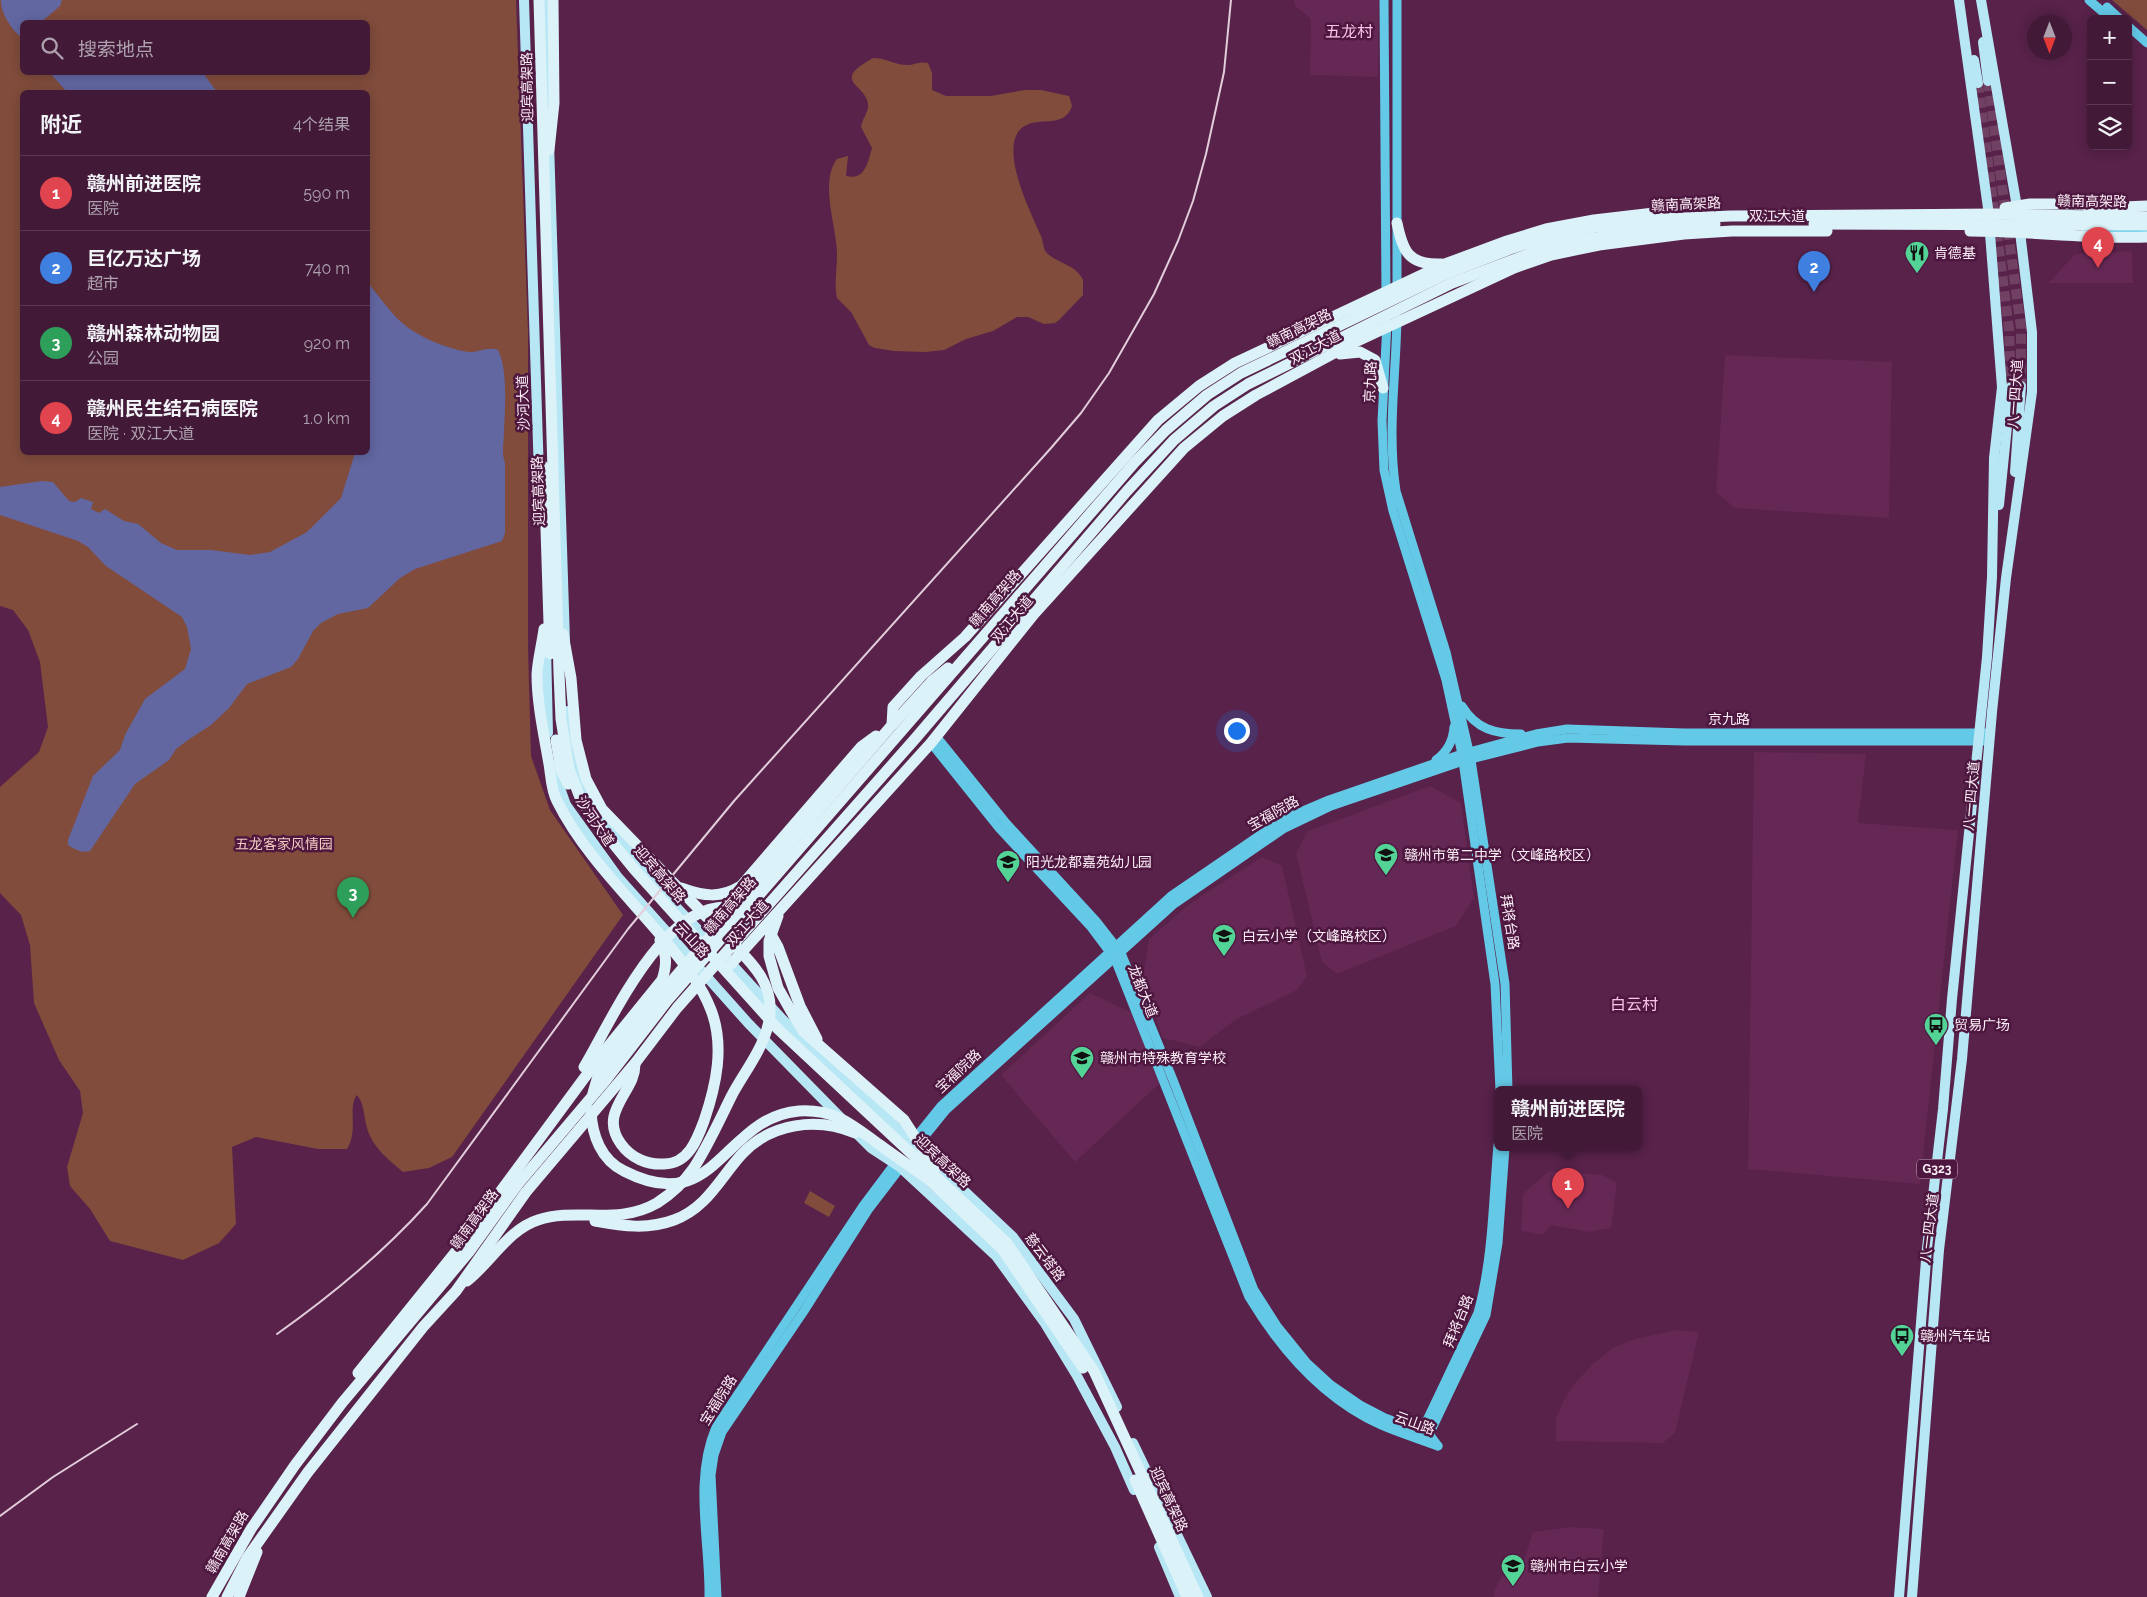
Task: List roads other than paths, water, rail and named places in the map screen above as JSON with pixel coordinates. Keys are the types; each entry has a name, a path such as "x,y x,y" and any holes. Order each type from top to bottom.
{"highway":[{"name":"迎宾高架路","path":"532,0 552,600 562,728 569,769 581,800 634,869 778,1029 937,1181 1007,1243 1094,1371 1198,1597"},
{"name":"迎宾高架路","path":"539,0 552,600"},
{"path":"544,199 554,103 553,0"},
{"name":"双江大道","path":"892,725 893,707 921,676 965,637 1158,420 1199,386 1235,362 1445,264 1546,229 1640,214 1730,209 2017,208 2030,204 2079,204 2100,208 2147,206"},
{"name":"赣南高架路","path":"212,1597 251,1529 295,1465 342,1404 469,1252 518,1184 606,1080 667,1001 1117,482 1166,430 1207,395 1241,373 1448,273 1510,248 1547,237 1642,222 1731,216 1996,214 2147,217"},
{"path":"1397,223 1403,248 1410,256 1426,263 1445,264"},
{"name":"赣南高架路","path":"227,1597 248,1558 308,1472 423,1327 456,1291 526,1192 636,1062 709,970 914,740 1127,491 1174,440 1214,406 1248,384 1452,283 1550,246 1642,230 1732,224 2147,226"},
{"name":"双江大道","path":"731,964 934,740 1034,614 1184,448 1223,416 1256,395 1328,356 1392,324 1514,268 1552,255 1616,242 1732,231 2020,231 2061,235 2147,237"},
{"path":"1328,356 1353,352 1368,355 1375,360 1378,366 1383,388"},
{"path":"1117,482 1123,464 1152,434 1158,420"},
{"path":"1127,491 1144,482 1173,453 1184,448"},
{"path":"456,1291 483,1268 510,1237 525,1225 539,1219 563,1216 621,1215 649,1206 675,1190 693,1169 753,1060 766,1031 770,1013 769,998 765,984 757,969 602,809 586,779 576,740 571,678 552,600"},
{"path":"552,600 537,674 541,720 556,799 583,843 608,876 658,928 695,979 711,1010 718,1046 717,1076 712,1098 698,1137 690,1151 669,1164 658,1164 636,1158 620,1144 616,1135 614,1119 617,1104 633,1078 636,1062"},
{"path":"937,1181 877,1143 854,1124 830,1114 798,1111 781,1114 760,1123 713,1167 699,1176 688,1181 673,1184 647,1182 618,1169 604,1155 594,1137 591,1105 598,1076 610,1058 676,976 892,725 932,681 971,650"},
{"path":"677,886 699,895 712,896 722,896 741,886 861,747 892,725"},
{"path":"914,740 894,774 789,900 774,924 769,941 769,956 778,988 803,1031 904,1120 937,1181"},
{"path":"546,1131 634,978 685,921 707,908 729,906 740,909 751,914 763,924 778,947 800,1006 825,1052"},
{"path":"342,1404 359,1372 458,1249 602,1054 662,980 666,967 666,952 658,928"},
{"path":"563,1216 628,1227 646,1226 676,1220 691,1211 717,1187 742,1154 755,1143 782,1128 796,1125 830,1124 844,1128 877,1143"},
{"name":"迎宾高架路","path":"937,1181 1002,1250 1087,1374 1187,1597"},
{"path":"204,1597 236,1547 251,1529"},
{"path":"239,1597 264,1534"}],"main road":[{"name":"沙河大道","path":"524,0 547,725 554,771 566,805 617,876"},
{"name":"沙河大道","path":"546,0 548,123 569,732 580,783 598,815 678,909"},
{"name":"京九路","path":"1384,0 1386,291 1392,324 1391,453 1396,491 1459,702 1466,757"},
{"name":"京九路","path":"1397,0 1397,286 1383,388 1383,452 1388,492 1440,658 1466,757"},
{"name":"八一四大道","path":"1912,1597 1939,1250 1962,1059 1985,737 1992,577 1994,458 2002,387 1988,208 1959,0"},
{"path":"1963,0 1983,82 1981,1"},
{"path":"2089,0 2106,15"},
{"path":"2098,0 2115,15"},
{"name":"八一四大道","path":"1899,1597 1927,1248 1944,1109 1952,999 1985,737 2032,392 2032,332 2017,208 1981,1"},
{"path":"2132,29 2147,42"},
{"path":"2132,37 2147,50"},
{"path":"2017,208 2100,212 2147,211"},
{"path":"2061,235 2076,230 2147,230"},
{"path":"1992,577 2016,387 2006,578"},
{"path":"1459,702 1475,723 1485,730 1512,734 1536,734"},
{"path":"1430,765 1441,756 1452,741 1454,717"},
{"name":"京九路","path":"1466,757 1536,734 1578,728 1684,733 1985,737"},
{"name":"京九路","path":"1466,757 1538,742 1573,737 1684,741 1985,737"},
{"name":"龙都大道","path":"934,740 1000,828 1115,953 1252,1293"},
{"name":"宝福院路","path":"1115,953 1137,925 1179,890 1282,820 1329,800 1430,765 1466,757"},
{"name":"宝福院路","path":"717,1597 711,1476 714,1455 722,1432 804,1312 868,1210 913,1145 946,1110 1115,953 1174,904 1284,828 1330,806 1466,757"},
{"name":"拜将台路","path":"1466,757 1495,984 1500,1086"},
{"name":"拜将台路","path":"1466,757 1505,984 1508,1086"},
{"path":"617,876 634,859"},
{"name":"云山路","path":"617,876 658,928 684,951 748,1023"},
{"name":"云山路","path":"678,909 767,1003"},
{"path":"767,1003 748,1023 871,1148 898,1165 996,1256 1044,1322 1077,1376 1115,1447 1180,1597"},
{"name":"慈云塔路","path":"767,1003 913,1145 1013,1237 1074,1319 1207,1597"},
{"name":"拜将台路","path":"1423,1436 1478,1313 1484,1293 1497,1151"},
{"name":"拜将台路","path":"1423,1436 1486,1315 1498,1244 1505,1151"},
{"name":"宝福院路","path":"709,1597 704,1486 707,1453 716,1428 863,1206 898,1165"},
{"name":"云山路","path":"1252,1293 1270,1331 1302,1369 1326,1391 1373,1421 1423,1436"}],"water":[{"path":"1,0 62,0 60,6 43,20 20,20 20,36 7,20"},
{"path":"52,75 204,75 216,90 65,90"},
{"path":"370,285 397,318 424,337 441,345 468,352 490,349 498,350 503,368 505,389 503,451 505,463 505,533 502,541 415,569 400,578 368,608 338,614 321,623 313,631 298,659 291,667 247,684 229,708 211,725 176,749 169,760 135,784 90,851 81,851 68,845 68,840 93,776 120,750 125,735 145,699 185,669 191,649 187,627 182,617 106,566 88,547 78,541 0,515 0,487 42,481 53,482 69,501 75,502 81,498 93,502 91,509 99,513 105,509 124,521 138,524 161,543 177,550 211,550 250,555 270,552 307,532 341,498 354,455 370,455"}],"tunnel":[{"path":"1988,81 2021,328 2021,386"},
{"path":"1978,83 2009,329 2011,387"}],"railway":[{"path":"277,1334 356,1273 427,1204 628,929 734,801 1081,413 1109,373 1154,294 1178,241 1193,201 1206,154 1224,72 1231,0"},
{"path":"0,1516 53,1477 137,1424"}],"place":[{"name":"赣州民生结石病医院","path":"2098,268"},
{"name":"肯德基","path":"1917,274"},
{"name":"巨亿万达广场","path":"1814,292"},
{"name":"赣州市第二中学（文峰路校区）","path":"1386,876"},
{"name":"阳光龙都嘉苑幼儿园","path":"1008,883"},
{"name":"赣州森林动物园","path":"353,918"},
{"name":"白云小学（文峰路校区）","path":"1224,957"},
{"name":"贸易广场","path":"1936,1046"},
{"name":"赣州市特殊教育学校","path":"1082,1079"},
{"name":"赣州前进医院","path":"1568,1209"},
{"name":"赣州汽车站","path":"1902,1357"},
{"name":"赣州市白云小学","path":"1513,1587"}],"district":[{"name":"五龙村","path":"1349,31"},
{"name":"白云村","path":"1634,1004"}],"park label":[{"name":"五龙客家风情园","path":"284,844"}]}
